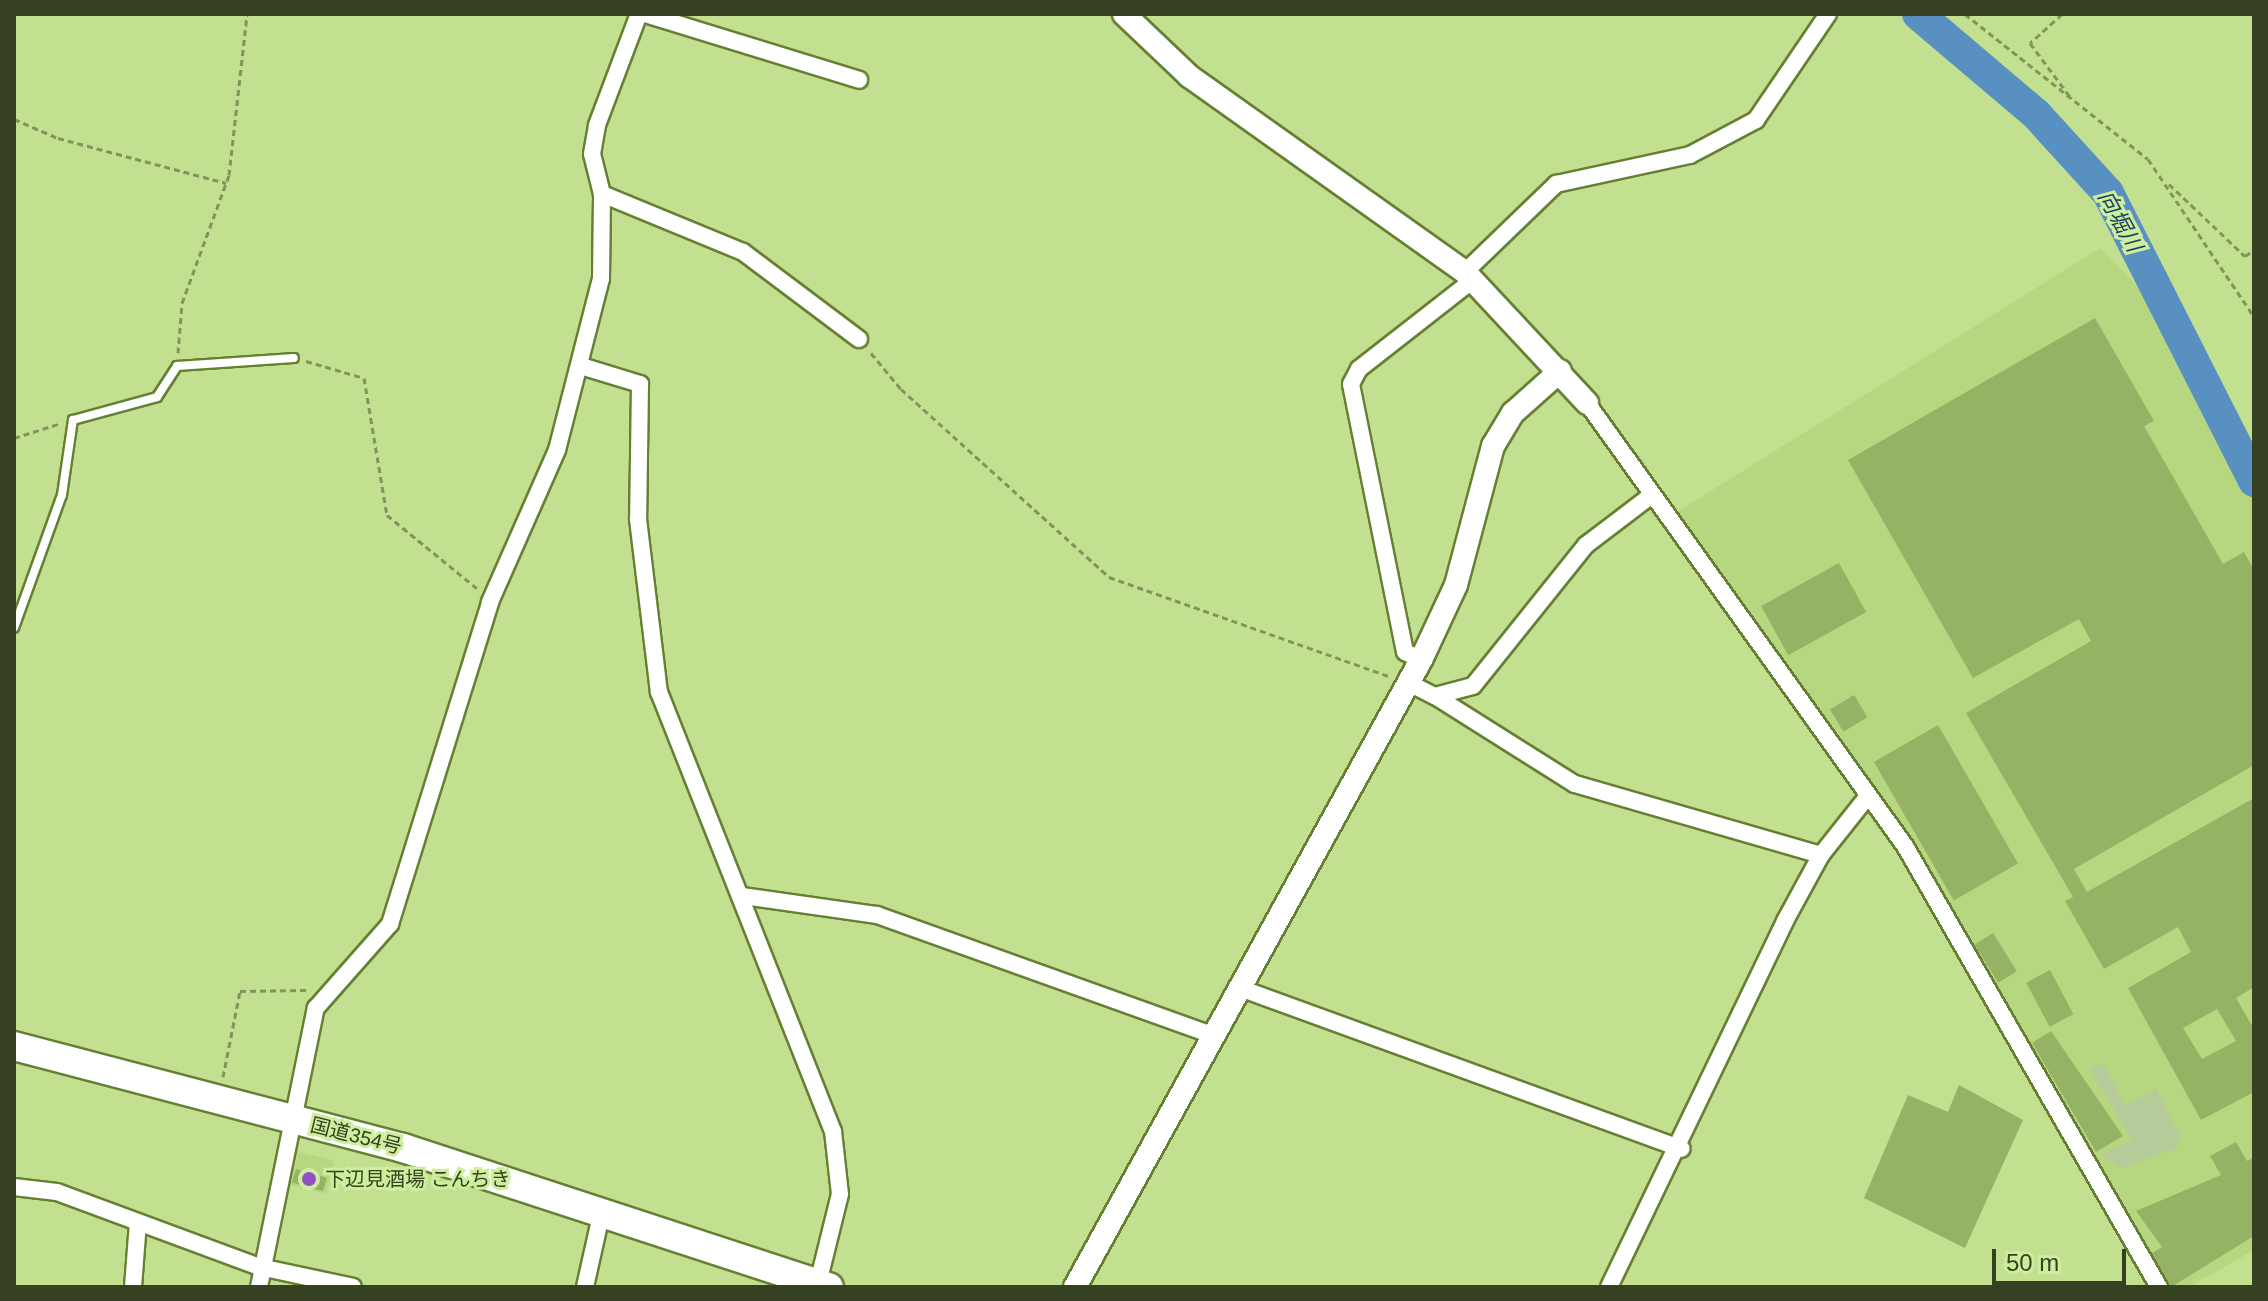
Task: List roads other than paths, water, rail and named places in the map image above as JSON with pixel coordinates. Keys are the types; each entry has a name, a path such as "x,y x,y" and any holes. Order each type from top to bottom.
{"highway":[{"name":"国道354号","path":"14,1046 294,1121 602,1211 824,1285"}],"street":[{"path":"259,1287 260,1267 316,1008 390,924 490,602 557,450 601,279 602,194 592,154 597,125 639,14"},
{"path":"645,14 859,80"},
{"path":"1124,14 1189,76 1469,276 1587,403 1649,497 1868,796 2159,1287"},
{"path":"1421,660 1405,652 1351,384 1359,369 1469,276 1556,184 1690,155 1756,120 1825,18"},
{"path":"602,194 743,252 859,339"},
{"path":"581,366 640,384 638,519 659,692 743,896 833,1131 840,1194 824,1285"},
{"path":"1075,1287 1209,1034 1421,660 1456,585 1493,446 1513,413 1560,371"},
{"path":"1435,696 1473,686 1586,545 1649,497"},
{"path":"1407,682 1435,696 1575,784 1821,855"},
{"path":"1609,1287 1681,1149 1821,855 1868,796"},
{"path":"743,896 877,915 1209,1034"},
{"path":"1237,987 1681,1149"},
{"path":"14,1187 57,1192 260,1267 353,1287"},
{"path":"585,1287 602,1211"},
{"path":"133,1287 138,1222"}],"lane":[{"path":"14,628 62,495 73,420 157,397 177,366 294,358"}],"waterway":[{"name":"向堀川","path":"1918,14 2036,114 2108,193 2254,481"}],"place":[{"name":"下辺見酒場 こんちき","path":"309,1179"}]}
